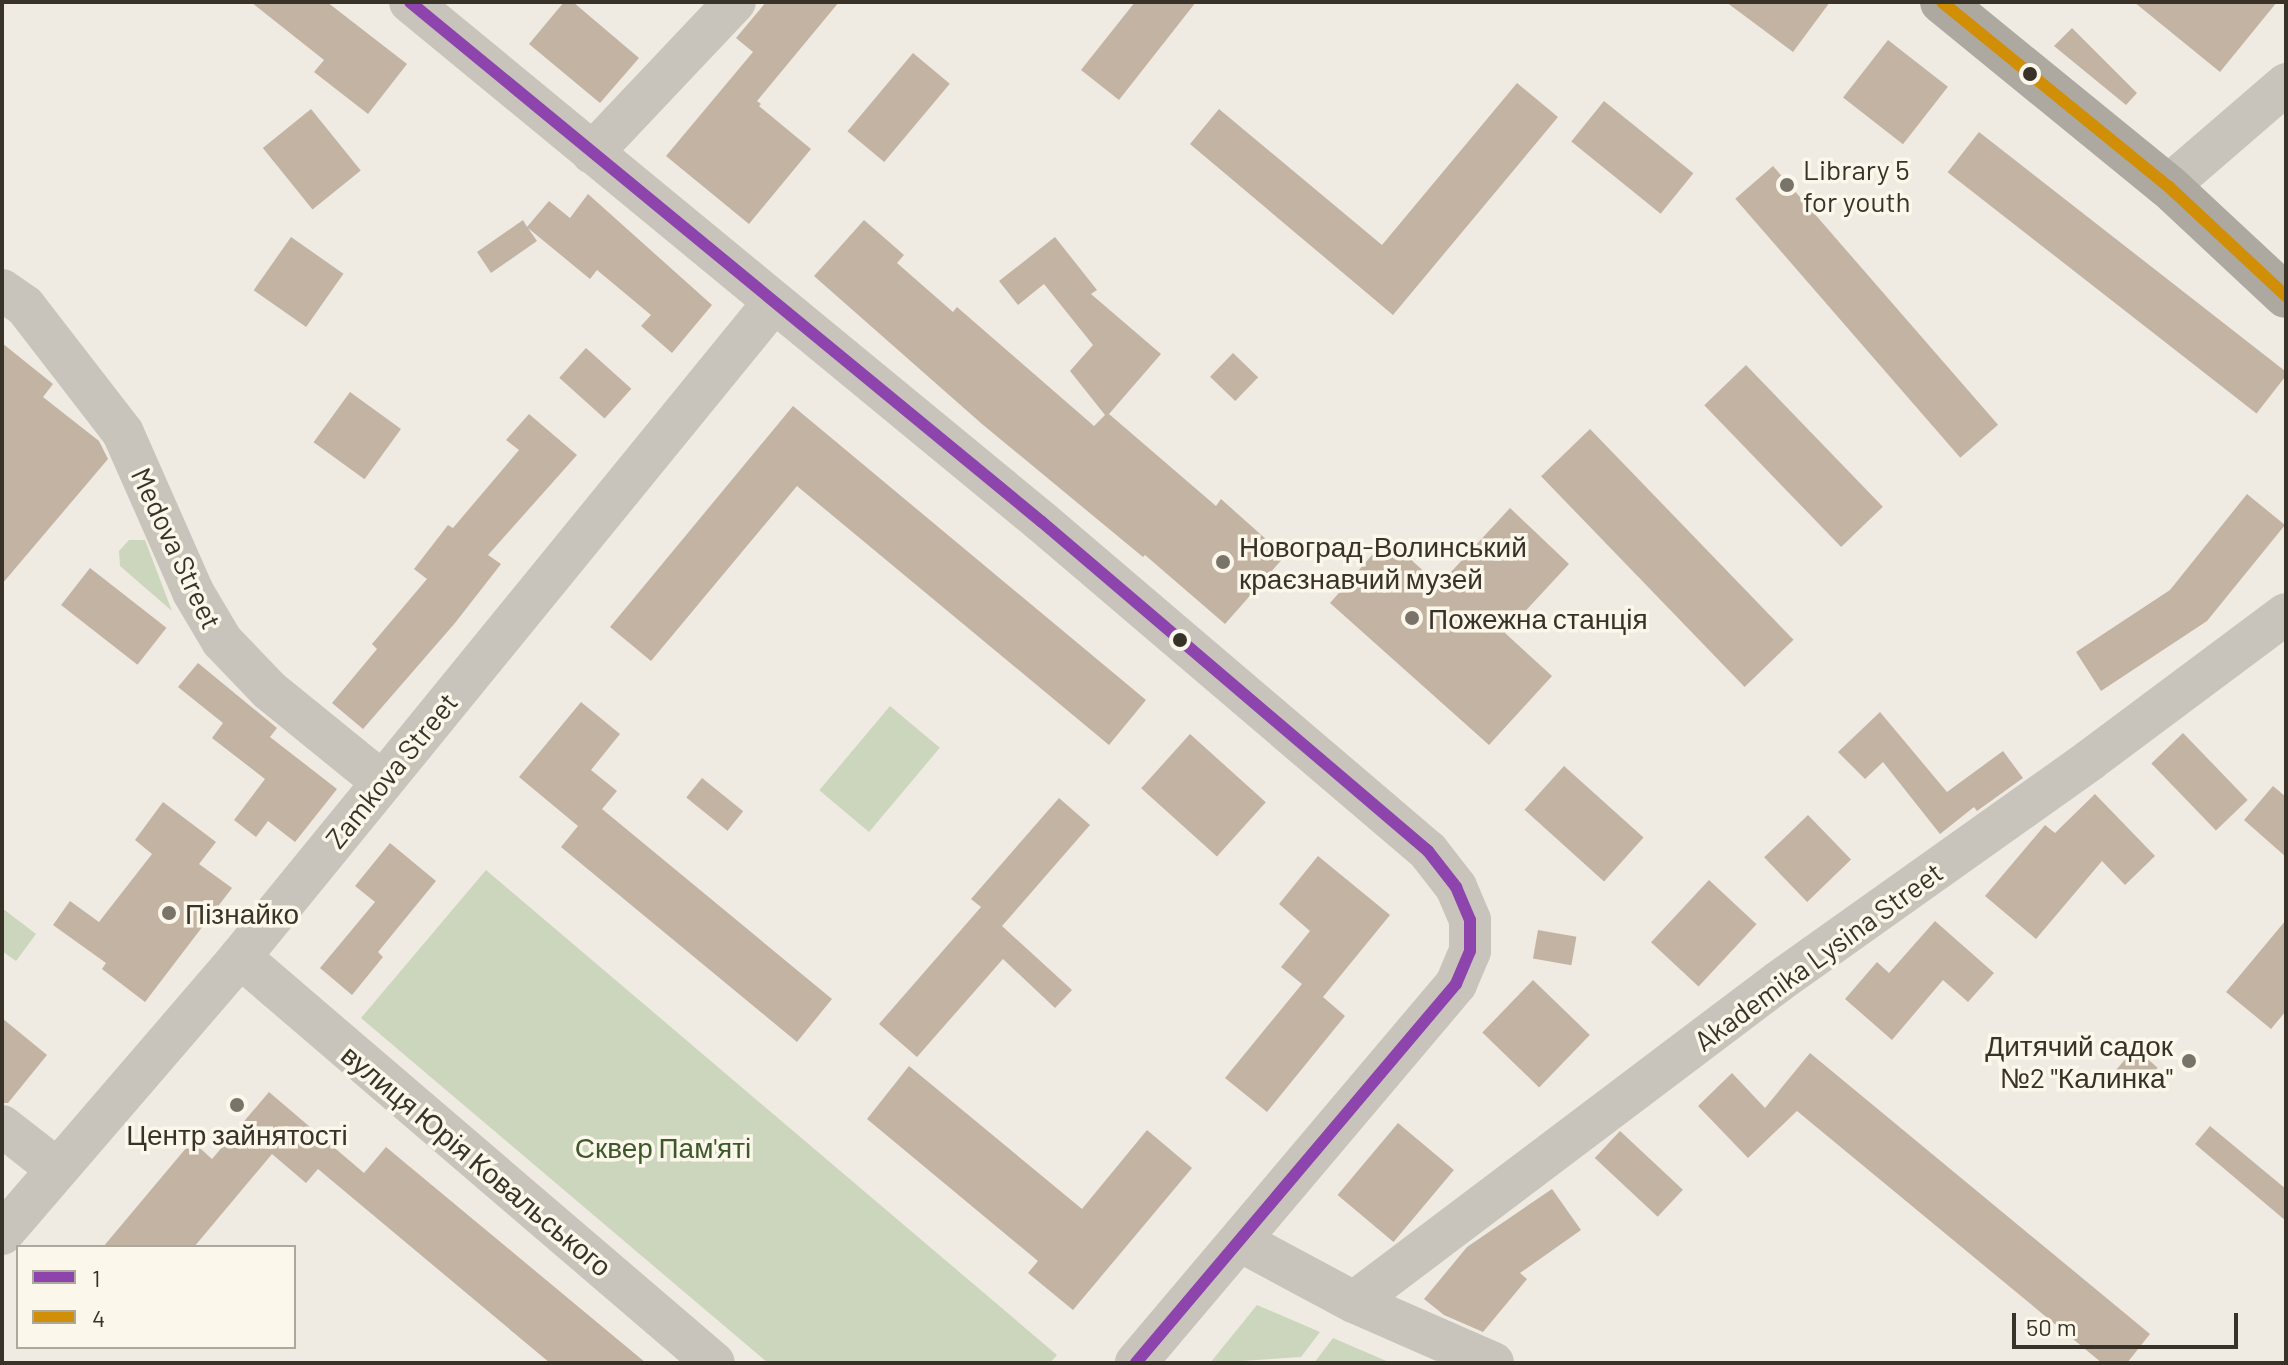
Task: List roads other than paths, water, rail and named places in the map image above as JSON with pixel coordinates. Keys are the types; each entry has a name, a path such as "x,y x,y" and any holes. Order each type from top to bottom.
{"main road":[{"path":"1942,2 2168,186 2286,296"}],"street":[{"path":"410,2 1042,522 1428,851 1456,887 1470,920 1470,951 1456,984 1136,1363"},
{"path":"592,153 735,2"},
{"path":"2168,186 2286,84"},
{"name":"Medova Street","path":"2,290 25,306 123,433 193,592 222,641 269,690 381,781"},
{"name":"Zamkova Street","path":"2,1234 240,957 774,302"},
{"name":"Akademika Lysina Street","path":"1354,1302 1778,982 2090,760 2286,614"},
{"name":"вулиця Юрія Ковальського","path":"240,957 714,1363"},
{"path":"2,1126 57,1169"},
{"path":"1240,1241 1354,1302 1493,1363"}],"place":[{"name":"Library 5 for youth","path":"1787,185"},
{"name":"Новоград-Волинський краєзнавчий музей","path":"1223,562"},
{"name":"Пожежна станція","path":"1412,618"},
{"name":"Пізнайко","path":"169,913"},
{"name":"Дитячий садок №2 \"Калинка\"","path":"2189,1061"},
{"name":"Центр зайнятості","path":"237,1105"}],"park label":[{"name":"Сквер Пам'яті","path":"663,1147"}]}
